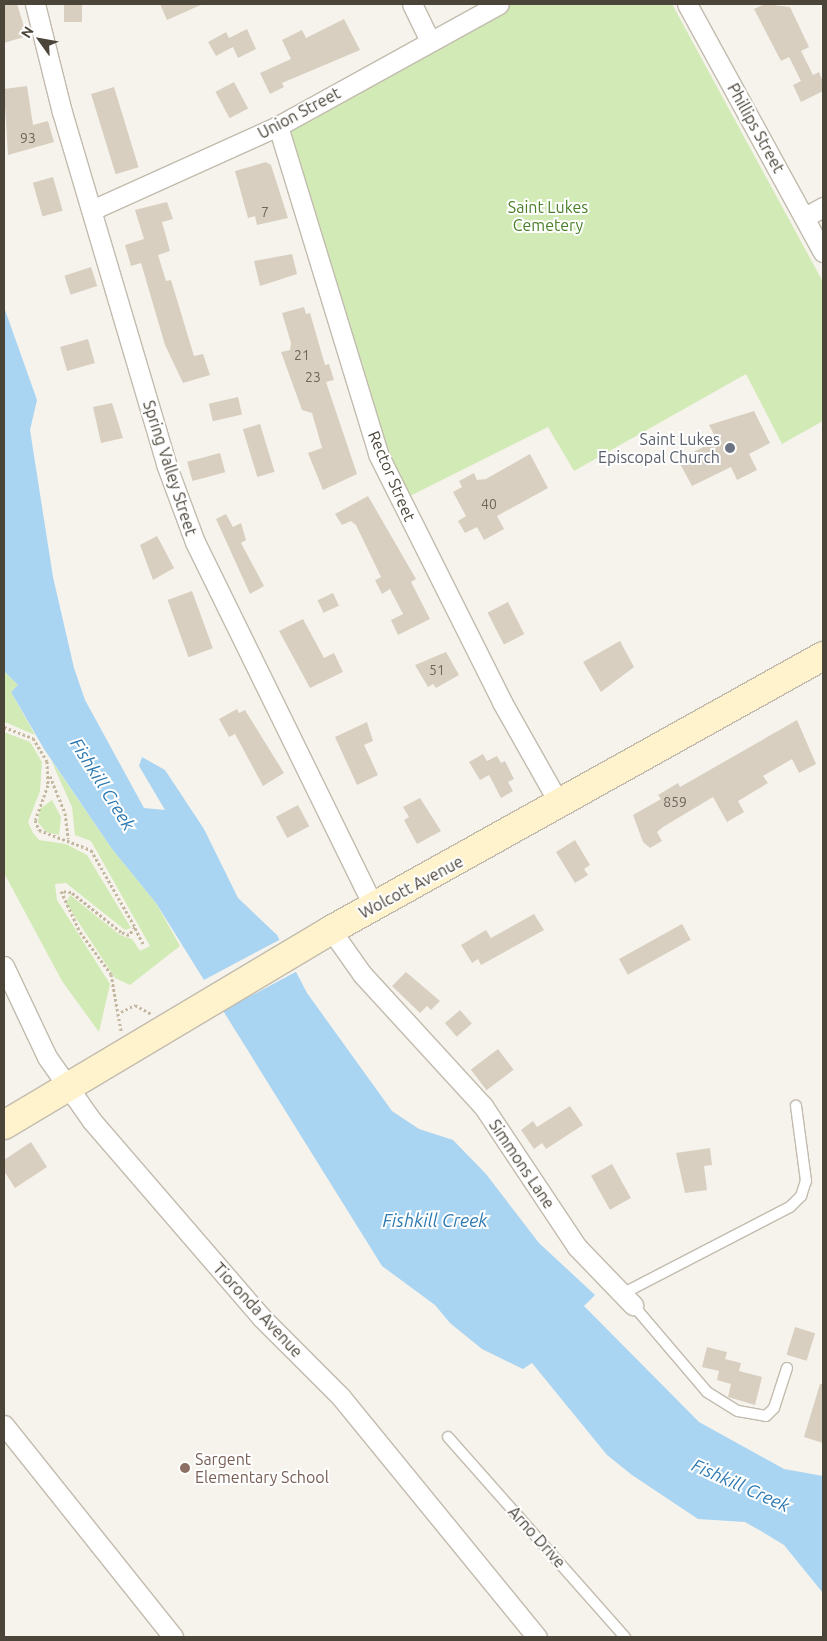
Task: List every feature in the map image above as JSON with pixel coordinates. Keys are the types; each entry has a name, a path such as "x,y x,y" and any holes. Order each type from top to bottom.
{"main road":[{"name":"Wolcott Avenue","path":"4,1125 76,1080 128,1040 204,1005 326,934 560,805 823,656"}],"street":[{"name":"Spring Valley Street","path":"35,4 92,210 166,464 195,542 374,907"},
{"path":"412,4 430,41"},
{"name":"Union Street","path":"92,210 278,126 499,4"},
{"name":"Phillips Street","path":"686,4 823,252"},
{"name":"Rector Street","path":"278,126 378,454 502,702 560,805"},
{"path":"805,217 823,207"},
{"name":"Simmons Lane","path":"326,934 483,1106 577,1247 627,1299"},
{"name":"Tioronda Avenue","path":"4,966 47,1057 76,1080 261,1317 341,1397 537,1637"},
{"path":"4,1425 173,1637"}],"lane":[{"path":"627,1299 790,1207 801,1196 806,1181 796,1106"},
{"name":"Simmons Lane","path":"627,1299 714,1398 738,1412 766,1416 777,1401 787,1368"},
{"name":"Arno Drive","path":"448,1437 626,1637"}],"path":[{"path":"4,727 33,738 65,813 68,840"},
{"path":"49,774 35,820 39,830 50,838 68,840 91,850 143,944"},
{"path":"128,1040 111,974 80,932 61,891 71,892 121,932 129,935 135,928"},
{"path":"121,1012 135,1005 155,1017"}],"green space":[{"name":"Saint Lukes Cemetery","path":"499,4 672,4 823,282 823,421 782,444 746,374 574,471 548,427 406,498 379,435 278,126"},
{"path":"4,671 18,685 11,692 35,735 5,722"},
{"path":"4,732 30,742 42,762 40,791 28,822 33,833 39,840 66,844 87,855 131,928 125,930 66,883 55,884 57,900 110,984 99,1032 62,981 4,873"},
{"path":"51,760 112,849 156,903 180,946 130,985 115,978 66,903 70,895 120,935 132,939 140,951 150,946 91,841 75,835 72,807"},
{"path":"52,800 61,817 59,835 46,832 38,822 40,809"}],"water":[{"name":"Fishkill Creek","path":"4,307 37,400 30,430 53,577 74,668 85,700 144,808 165,810 139,766 142,757 165,770 204,829 238,898 277,935 307,993 392,1111 419,1129 453,1140 486,1174 539,1243 595,1295 584,1306 699,1422 784,1469 823,1476 823,1593 784,1545 745,1522 698,1519 632,1475 607,1455 532,1363 523,1369 482,1349 450,1323 435,1305 382,1266 156,903 112,849 44,749 11,692 18,685 4,671"}],"pier":[{"path":"281,939 298,971 218,1014 201,982"}],"building":[{"path":"4,4 17,4 27,36 4,43"},
{"path":"64,4 82,4 82,22 64,22"},
{"path":"160,4 203,4 167,20"},
{"path":"765,4 790,7 809,47 801,51 813,75 819,72 823,82 823,91 801,102 793,85 801,81 789,57 781,61 754,9"},
{"path":"344,19 360,50 282,83 284,87 270,94 260,73 291,59 282,40 302,30 306,38"},
{"path":"247,29 256,49 238,58 233,47 216,56 208,42 226,32 229,38"},
{"path":"234,82 248,108 230,118 215,92"},
{"path":"27,86 33,125 48,121 54,142 8,155 4,89"},
{"path":"114,87 139,167 116,174 91,94"},
{"path":"266,162 271,165 288,218 257,225 255,216 248,218 235,171"},
{"path":"53,177 63,211 42,216 33,183"},
{"path":"167,202 173,219 162,222 170,251 158,255 166,281 171,280 194,356 203,354 210,375 183,383 165,345 141,263 131,266 125,245 144,239 135,210"},
{"path":"292,254 297,274 260,286 254,261"},
{"path":"91,267 97,286 71,295 64,276"},
{"path":"304,307 306,314 310,313 325,365 329,364 334,380 326,382 357,474 323,490 308,453 322,448 312,413 302,410 281,352 290,350 291,343 282,313"},
{"path":"88,339 95,363 67,371 60,347"},
{"path":"238,397 242,415 213,421 209,404"},
{"path":"112,403 123,438 101,443 93,407"},
{"name":"Saint Lukes Episcopal Church","path":"754,411 770,443 749,454 757,470 737,480 731,467 692,486 678,460 717,440 709,425"},
{"path":"260,424 275,472 257,477 243,429"},
{"path":"220,453 225,472 192,481 187,462"},
{"path":"530,454 548,488 497,516 504,529 484,540 477,527 465,533 458,521 466,516 453,492 462,487 459,481 474,473 477,480 486,479"},
{"path":"368,496 416,579 411,582 430,619 398,635 391,620 403,614 390,589 382,594 375,580 381,577 356,525 351,521 342,525 335,514"},
{"path":"226,514 233,527 241,523 246,540 241,543 264,586 250,594 216,519"},
{"path":"157,536 174,568 153,580 140,545"},
{"path":"192,591 213,648 188,657 168,600"},
{"path":"333,593 339,606 324,613 318,600"},
{"path":"508,602 524,634 504,645 488,612"},
{"path":"303,619 324,658 334,653 343,672 310,688 279,631"},
{"path":"620,641 634,667 601,692 583,662"},
{"path":"446,652 459,675 436,688 433,684 428,687 415,665"},
{"path":"237,709 239,713 245,710 284,773 263,786 235,734 229,737 219,719"},
{"path":"797,720 816,764 799,773 792,759 763,776 768,783 738,801 744,812 727,822 713,797 657,832 662,841 650,848 643,842 633,815 661,799 658,795 678,783 680,787"},
{"path":"367,722 373,741 364,745 378,775 357,785 335,737"},
{"path":"483,754 487,761 497,756 501,763 505,761 514,779 508,782 513,791 501,798 489,775 480,780 469,762"},
{"path":"420,798 441,831 417,844 404,820 409,817 403,807"},
{"path":"298,805 309,826 287,838 276,817"},
{"path":"575,840 590,865 584,869 588,875 575,883 556,852"},
{"path":"534,914 544,930 481,965 478,959 472,963 461,945 486,930 491,938"},
{"path":"682,924 691,940 628,975 619,959"},
{"path":"406,972 440,1001 431,1010 427,1006 420,1013 392,986"},
{"path":"460,1010 472,1024 457,1037 445,1023"},
{"path":"498,1049 514,1070 486,1090 471,1069"},
{"path":"570,1106 583,1125 546,1149 542,1143 534,1149 521,1130 533,1121 537,1127"},
{"path":"31,1142 47,1167 15,1188 4,1171 4,1160"},
{"path":"710,1148 712,1165 704,1166 707,1190 685,1193 676,1153"},
{"path":"612,1164 631,1198 610,1210 591,1176"},
{"path":"795,1327 815,1333 807,1361 787,1355"},
{"path":"707,1347 727,1352 725,1359 741,1363 739,1371 762,1377 755,1405 728,1397 731,1384 717,1380 719,1371 702,1367"},
{"path":"820,1384 823,1384 823,1443 804,1437"}],"place":[{"name":"Saint Lukes Episcopal Church","path":"730,448"},
{"name":"Sargent Elementary School","path":"185,1468"}]}
